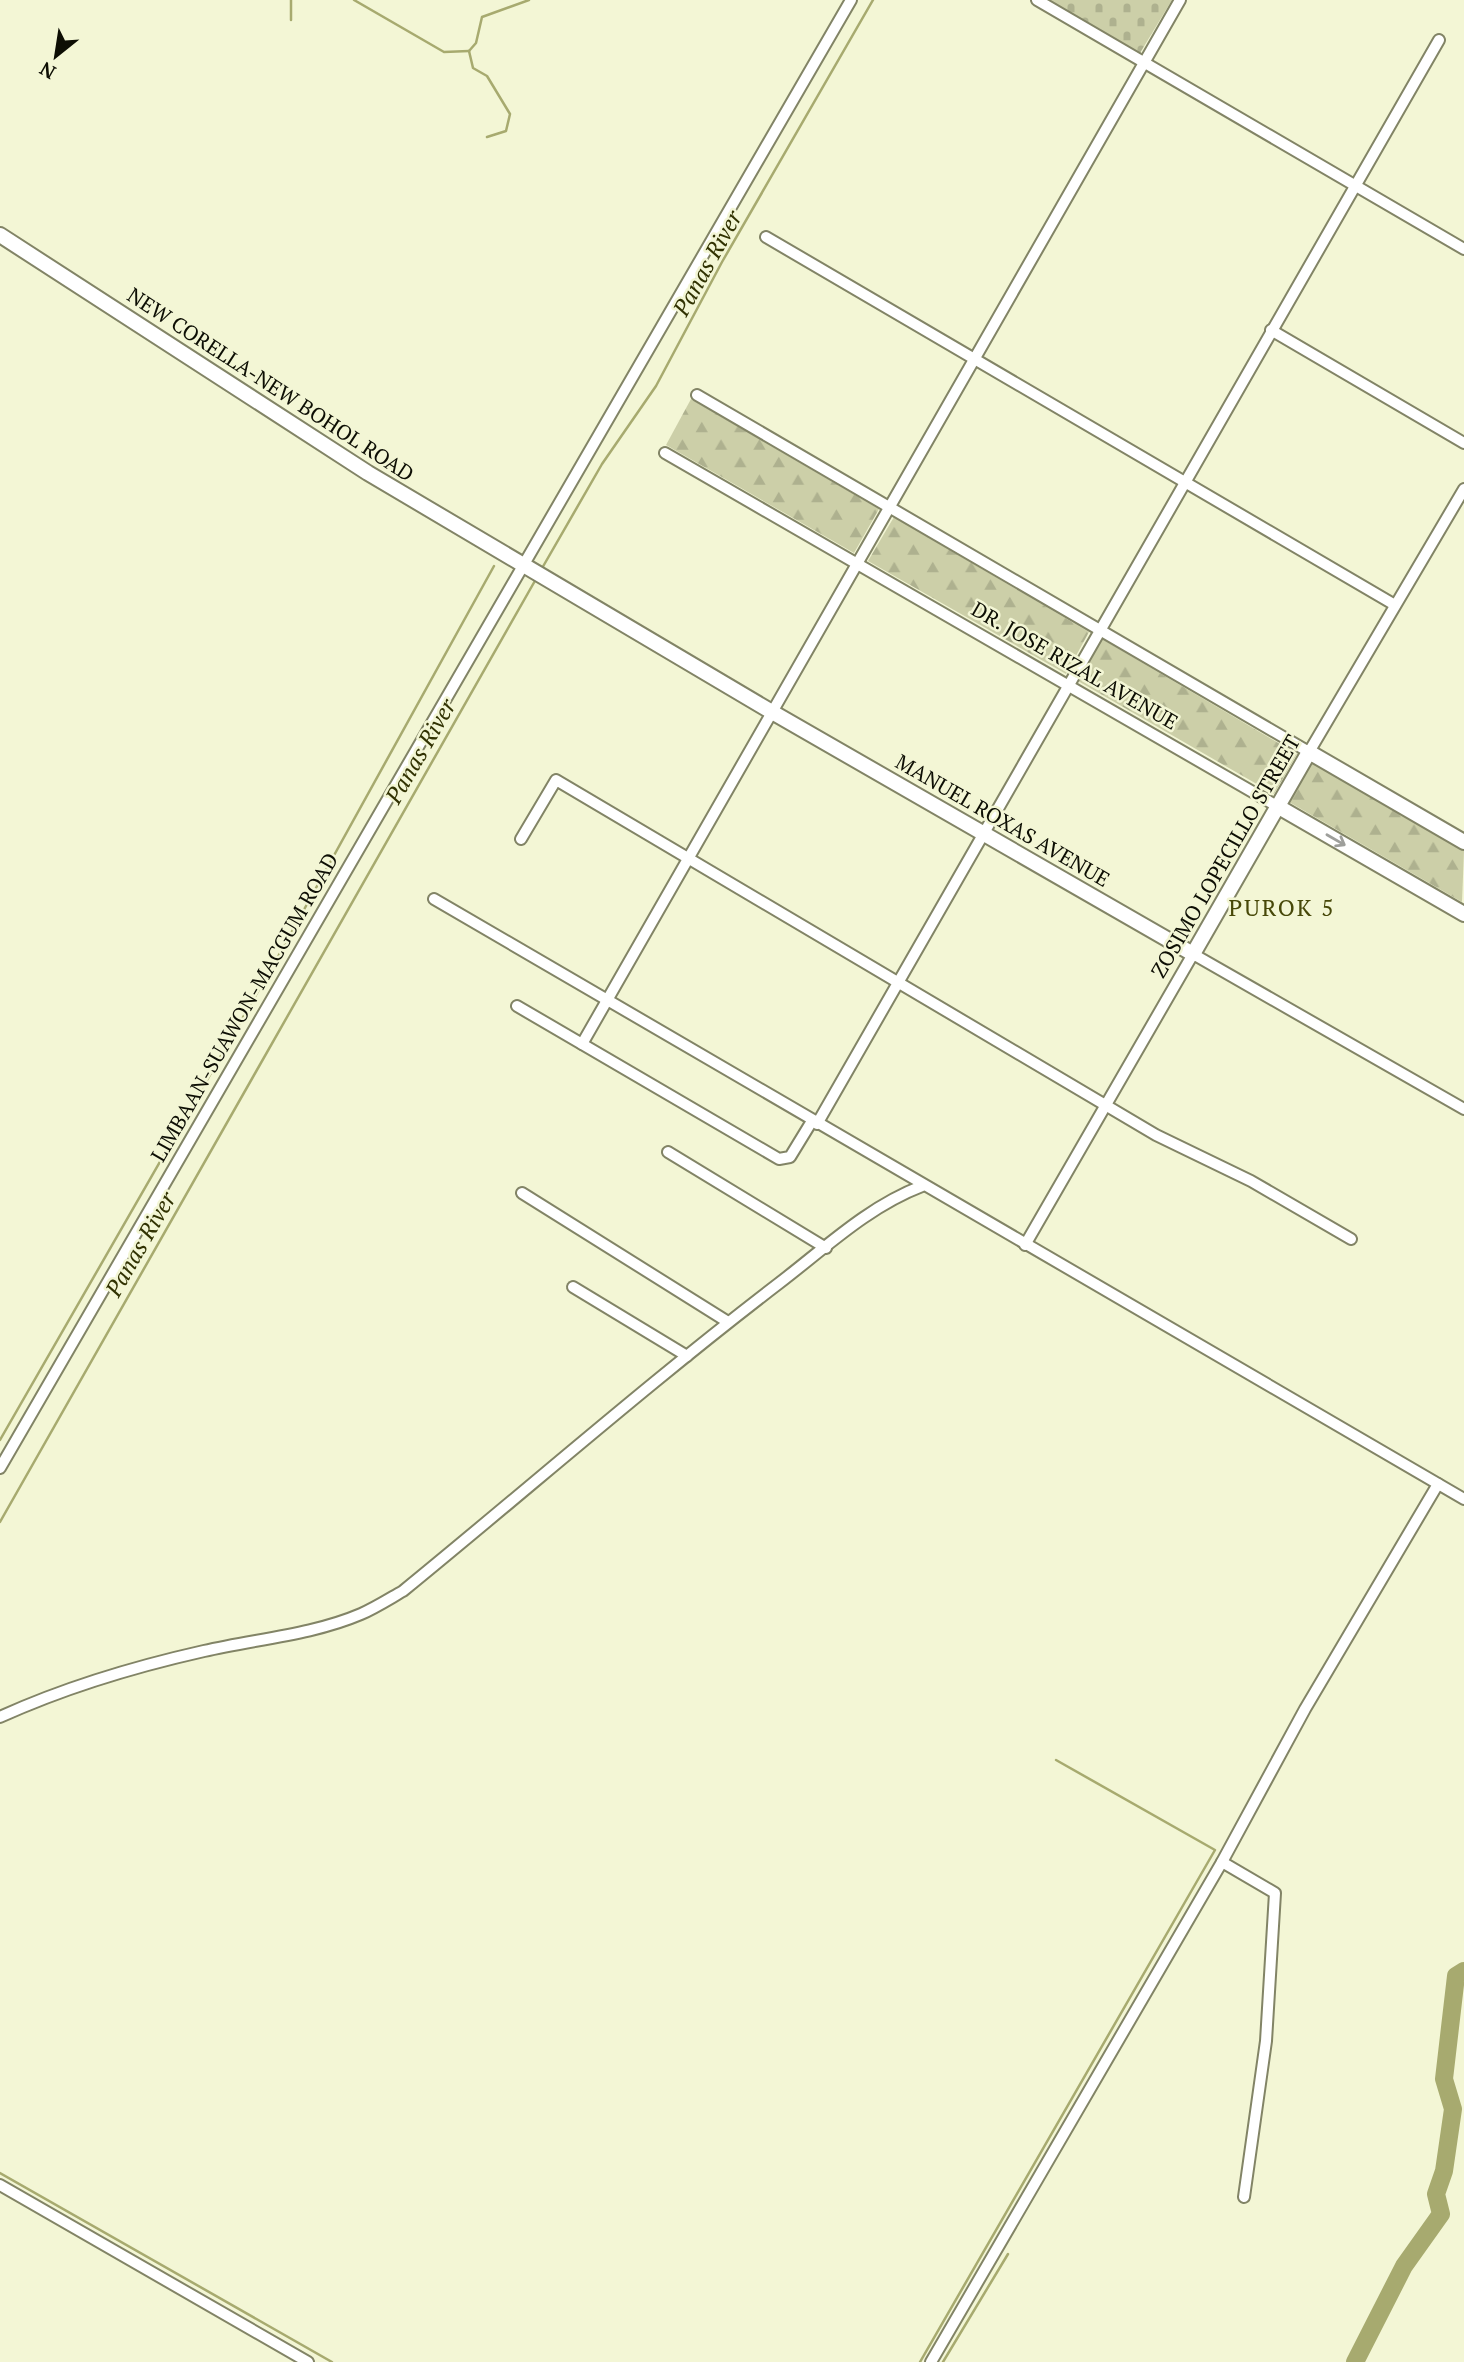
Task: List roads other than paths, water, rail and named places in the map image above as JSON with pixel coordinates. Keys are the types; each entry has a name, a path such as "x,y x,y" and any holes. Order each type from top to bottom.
{"main road":[{"name":"NEW CORELLA-NEW BOHOL ROAD","path":"0,235 368,474 527,568"},
{"name":"MANUEL ROXAS AVENUE","path":"527,568 1192,954"},
{"name":"ZOSIMO LOPECILLO STREET","path":"1192,954 1309,752"},
{"name":"DR. JOSE RIZAL AVENUE","path":"1309,752 1464,842"},
{"name":"DR. JOSE RIZAL AVENUE","path":"1277,806 1464,914"}],"street":[{"name":"LIMBAAN-SUAWON-MACGUM ROAD","path":"0,1468 527,568 851,0"},
{"path":"1037,0 1464,249"},
{"path":"582,1044 1180,0"},
{"path":"517,1006 779,1159 790,1157 899,982 1100,627 1439,40"},
{"path":"766,237 1395,605"},
{"path":"1271,330 1464,443"},
{"name":"DR. JOSE RIZAL AVENUE","path":"697,395 1100,627 1309,752"},
{"name":"DR. JOSE RIZAL AVENUE","path":"665,453 1277,806"},
{"name":"ZOSIMO LOPECILLO STREET","path":"1309,752 1464,489"},
{"path":"521,839 556,780 1156,1135 1284,1199 1351,1239"},
{"path":"434,899 922,1186 1464,1499"},
{"name":"ZOSIMO LOPECILLO STREET","path":"1025,1245 1192,954"},
{"name":"MANUEL ROXAS AVENUE","path":"1192,954 1464,1109"},
{"path":"668,1152 826,1248"},
{"path":"0,1717 45,1697 137,1667 332,1625 362,1614 403,1591 728,1322 876,1208 922,1186"},
{"path":"522,1193 728,1322"},
{"path":"573,1287 687,1356"},
{"path":"932,2362 1438,1484"},
{"path":"1222,1862 1275,1893 1266,2041 1244,2197"},
{"path":"0,2185 308,2362"}],"waterway":[{"path":"291,0 291,20"},
{"path":"354,0 444,52 469,51"},
{"path":"469,51 476,43 482,17 529,0"},
{"name":"Panas River","path":"541,570 602,464 656,386 722,262 873,0"},
{"path":"469,51 473,68 487,76 510,114 506,131 487,137"},
{"path":"0,1440 280,953 494,566"},
{"name":"Panas River","path":"0,1522 536,579"},
{"path":"920,2362 1215,1850 1056,1760"},
{"path":"1355,2362 1404,2266 1441,2214 1436,2194 1444,2171 1453,2109 1444,2079 1456,1976 1464,1971"},
{"path":"0,2173 332,2362"},
{"path":"943,2362 1008,2254"}],"district":[{"name":"PUROK 5","path":"1282,907"}]}
